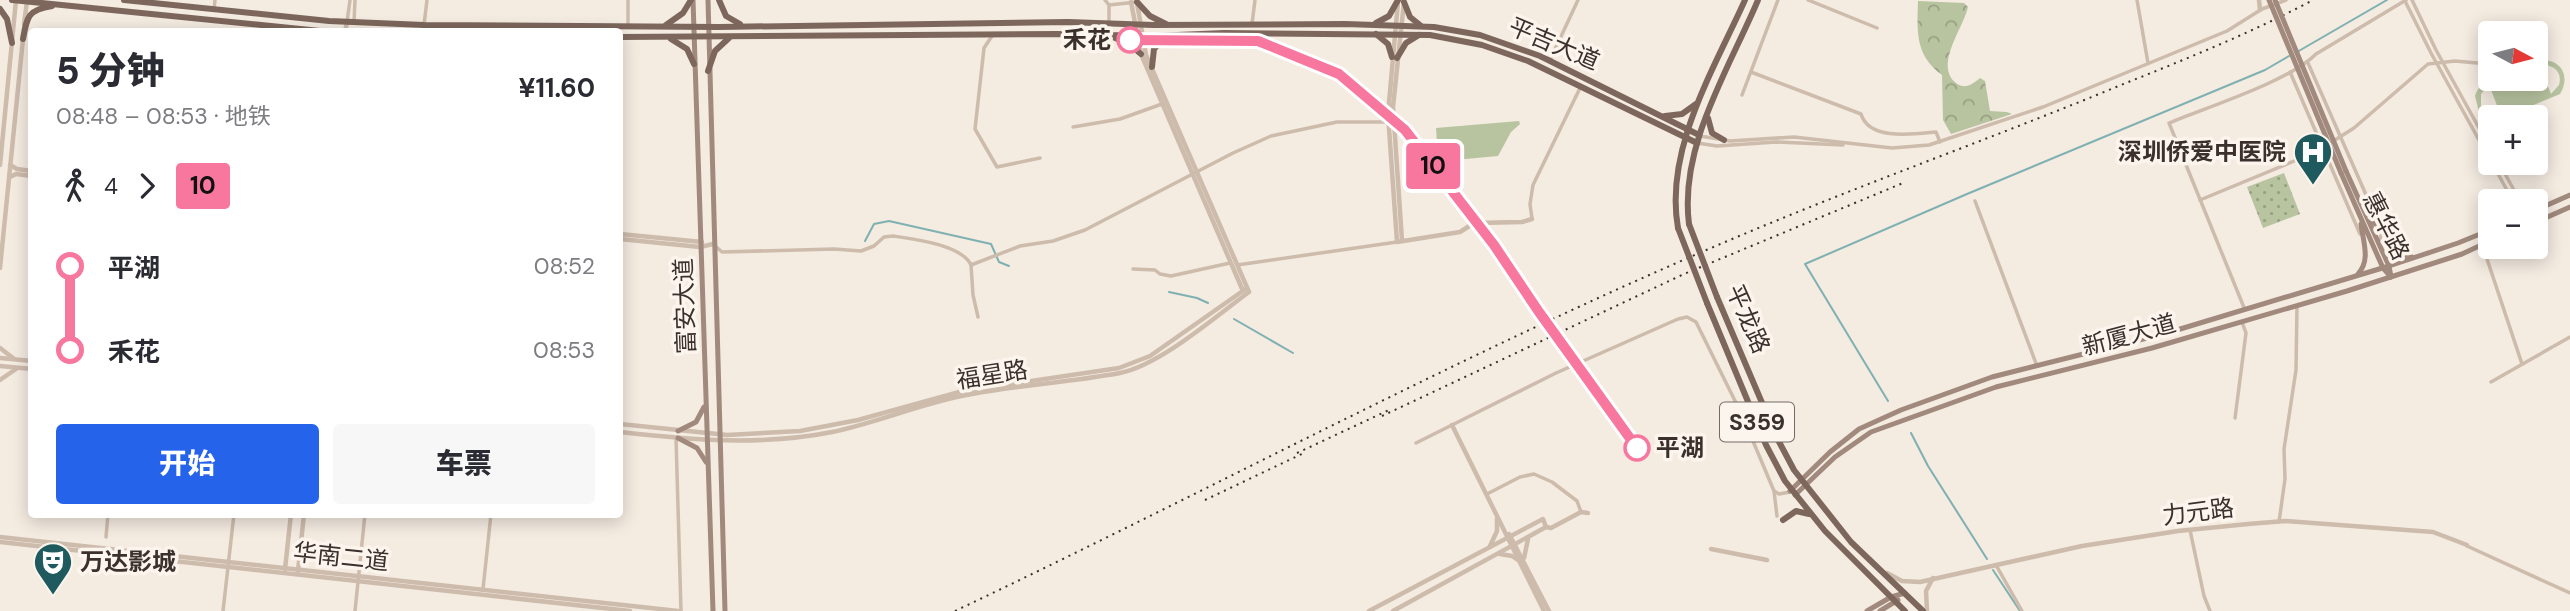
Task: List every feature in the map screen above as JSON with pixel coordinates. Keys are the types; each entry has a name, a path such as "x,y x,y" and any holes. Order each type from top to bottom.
{"main road":[{"path":"15,0 279,28"},
{"name":"平吉大道","path":"124,0 350,22 424,25 1110,23 1425,26 1480,35 1550,60 1699,135"},
{"path":"657,26 669,24 679,18 692,0"},
{"name":"富安大道","path":"692,0 713,611"},
{"name":"富安大道","path":"708,0 725,611"},
{"path":"719,0 726,16 737,24 748,26"},
{"name":"平龙路","path":"1745,0 1684,138 1676,187 1678,228 1766,445 1792,492 1825,531 1894,600"},
{"name":"平龙路","path":"1758,0 1699,135 1688,189 1689,224 1777,438 1803,482 1851,542 1925,611"},
{"name":"惠华路","path":"2269,0 2391,277"},
{"path":"1369,24 1389,16 1401,1 1410,17 1425,26"},
{"name":"惠华路","path":"2277,1 2344,172"},
{"path":"1134,2 1154,19 1171,25"},
{"path":"23,39 27,19 32,13 42,8 62,5"},
{"path":"0,9 7,19 12,43"},
{"path":"1090,35 1091,23"},
{"path":"1187,24 1187,35"},
{"name":"平吉大道","path":"623,37 1371,33 1424,35 1469,42 1513,55 1697,143"},
{"path":"1371,33 1386,40 1394,57"},
{"path":"1105,35 1124,41 1141,54"},
{"path":"1394,57 1406,43 1416,36 1424,35"},
{"path":"1152,67 1151,57 1155,46 1166,36"},
{"path":"666,37 683,46 690,53 694,64"},
{"path":"708,71 715,51 725,40 733,37"},
{"path":"1658,115 1672,117 1682,114 1702,97"},
{"path":"1709,111 1708,123 1711,131 1724,141"},
{"path":"2548,205 2570,195"},
{"path":"2548,217 2570,207"},
{"path":"2364,216 2382,231 2396,252 2419,257"},
{"path":"2352,278 2365,264 2364,216"},
{"path":"699,221 713,221"},
{"name":"新厦大道","path":"1803,482 1830,452 1869,423 1992,377 2245,310 2419,257 2478,235"},
{"name":"新厦大道","path":"1792,492 1871,432 1996,387 2152,348 2297,306 2462,254 2478,246"},
{"path":"701,270 714,270"},
{"path":"704,369 717,369"},
{"path":"678,431 691,426 700,418 706,400"},
{"path":"677,438 701,452 708,468"},
{"path":"709,490 721,490"},
{"path":"1780,518 1796,511 1811,515"},
{"path":"1880,611 1905,593"},
{"path":"1867,611 1894,600"},
{"name":"S359","path":"1894,600 1905,611"}],"street":[{"path":"0,165 15,0"},
{"path":"214,9 215,0"},
{"path":"347,28 352,0"},
{"path":"424,25 427,0"},
{"path":"628,0 628,26"},
{"path":"1105,0 1109,5 1110,23"},
{"path":"1252,24 1255,0"},
{"path":"1550,60 1578,0"},
{"path":"1742,95 1778,0"},
{"path":"1808,0 1877,27"},
{"path":"2137,0 2148,64"},
{"path":"2259,0 2260,10"},
{"path":"1699,135 1724,141 1784,136 1900,148 1940,142 2031,112 2227,31 2277,1 2287,0"},
{"path":"2245,310 2169,123 2308,63 2316,54 2406,0 2436,63 2478,139"},
{"path":"2412,0 2478,126"},
{"path":"0,268 27,1"},
{"path":"1399,242 1388,122 1401,1"},
{"path":"1109,5 1134,2 1141,54 1237,265 1246,291"},
{"path":"350,22 352,28"},
{"path":"975,35 980,38 984,48 975,129 997,167 1040,158"},
{"path":"984,48 994,35"},
{"path":"1139,36 1230,263 1246,291"},
{"path":"1394,57 1393,120 1399,242"},
{"path":"2200,200 2323,148 2354,128 2428,64 2477,62"},
{"path":"2290,72 2363,239 2376,244 2382,231 2308,63"},
{"path":"1751,72 1861,114 1868,127 1880,132 1936,132 1940,142"},
{"path":"1237,265 1460,232 1479,222 1522,222 1532,219 1530,204 1533,185 1581,86"},
{"path":"1073,127 1120,119 1162,104"},
{"path":"971,265 1003,252 1075,233 1241,149 1286,131 1336,122 1388,122"},
{"path":"1697,143 1712,146 1776,142 1834,146 1849,144"},
{"path":"10,165 28,172"},
{"path":"9,177 28,173"},
{"path":"1975,201 2037,366"},
{"path":"623,236 713,244 722,252 834,249 862,251 874,246 884,237 893,236 954,249 964,255 971,265 978,317"},
{"path":"2487,259 2522,364"},
{"path":"1133,269 1155,270 1171,276 1230,263"},
{"name":"福星路","path":"707,437 783,438 829,432 972,394 1128,372 1157,358 1246,291"},
{"path":"2279,522 2285,479 2284,449 2296,370 2297,306"},
{"path":"1416,443 1556,373 1678,318 1688,317 1696,322 1742,415 1774,491 1780,518"},
{"path":"2235,418 2246,332 2242,322"},
{"path":"2491,382 2570,337"},
{"path":"0,348 17,359"},
{"path":"0,358 28,360"},
{"path":"0,366 28,369"},
{"path":"0,380 9,372 20,368"},
{"path":"623,424 707,437"},
{"path":"1452,425 1547,611"},
{"path":"623,432 677,438 707,437"},
{"path":"677,438 679,611"},
{"path":"1487,494 1520,477 1534,474 1552,482 1577,501 1581,512"},
{"path":"1774,491 1779,494 1792,492"},
{"path":"1393,611 1546,527 1551,528 1581,512 1588,513"},
{"path":"1489,548 1497,531 1497,514"},
{"path":"106,537 108,518"},
{"path":"223,611 234,518"},
{"path":"284,571 291,518"},
{"path":"298,572 304,518"},
{"path":"355,611 365,518"},
{"path":"482,592 491,518"},
{"path":"1369,611 1543,519 1546,527"},
{"name":"力元路","path":"1883,571 1910,583 2082,545 2190,530 2279,522 2433,532 2467,545"},
{"path":"2190,530 2204,596 2210,611"},
{"name":"华南二道","path":"0,537 228,565"},
{"path":"1521,561 1529,537"},
{"name":"华南二道","path":"0,542 679,611"},
{"path":"2467,545 2570,593"},
{"path":"1711,549 1767,560"},
{"path":"1496,555 1509,555 1521,561"},
{"path":"1995,564 2022,611"},
{"path":"1925,611 1926,591 1934,578"},
{"name":"华南二道","path":"482,592 630,611"}],"green space":[{"path":"1918,1 1964,3 1968,7 1949,57 1950,75 1956,83 1963,86 1980,78 1985,81 1990,111 2012,114 1951,134 1943,120 1942,75 1927,59 1919,42"},
{"path":"2548,61 2555,63 2563,71 2564,82 2560,94 2533,105 2497,105 2491,91 2548,91 2548,86 2551,94 2559,85 2560,78 2556,70 2548,66"},
{"path":"2478,90 2484,91 2478,108 2475,96"},
{"path":"1519,121 1520,124 1511,132 1498,156 1444,161 1438,157 1436,128"},
{"path":"2284,173 2300,214 2263,228 2247,187"}],"waterway":[{"path":"2297,52 2387,0"},
{"path":"1888,401 1805,264 2265,70 2289,56"},
{"path":"865,241 874,224 889,221 991,244 999,262 1009,266"},
{"path":"1169,292 1208,303"},
{"path":"1234,319 1293,353"},
{"path":"1911,433 1928,466 1987,559"},
{"path":"1993,570 2020,611"}],"railway":[{"path":"955,611 1430,378 1621,288 1768,224 2194,55 2313,0"},
{"path":"1382,416 1684,274 1903,183"},
{"path":"1297,453 1389,410"},
{"path":"1205,500 1306,452"}],"metro line":[{"name":"10","path":"1130,40 1258,41 1339,74 1405,130 1494,245 1637,448"}],"place":[{"name":"禾花","path":"1130,40"},
{"name":"深圳侨爱中医院","path":"2313,186"},
{"name":"平湖","path":"1637,448"},
{"name":"万达影城","path":"53,596"}]}
